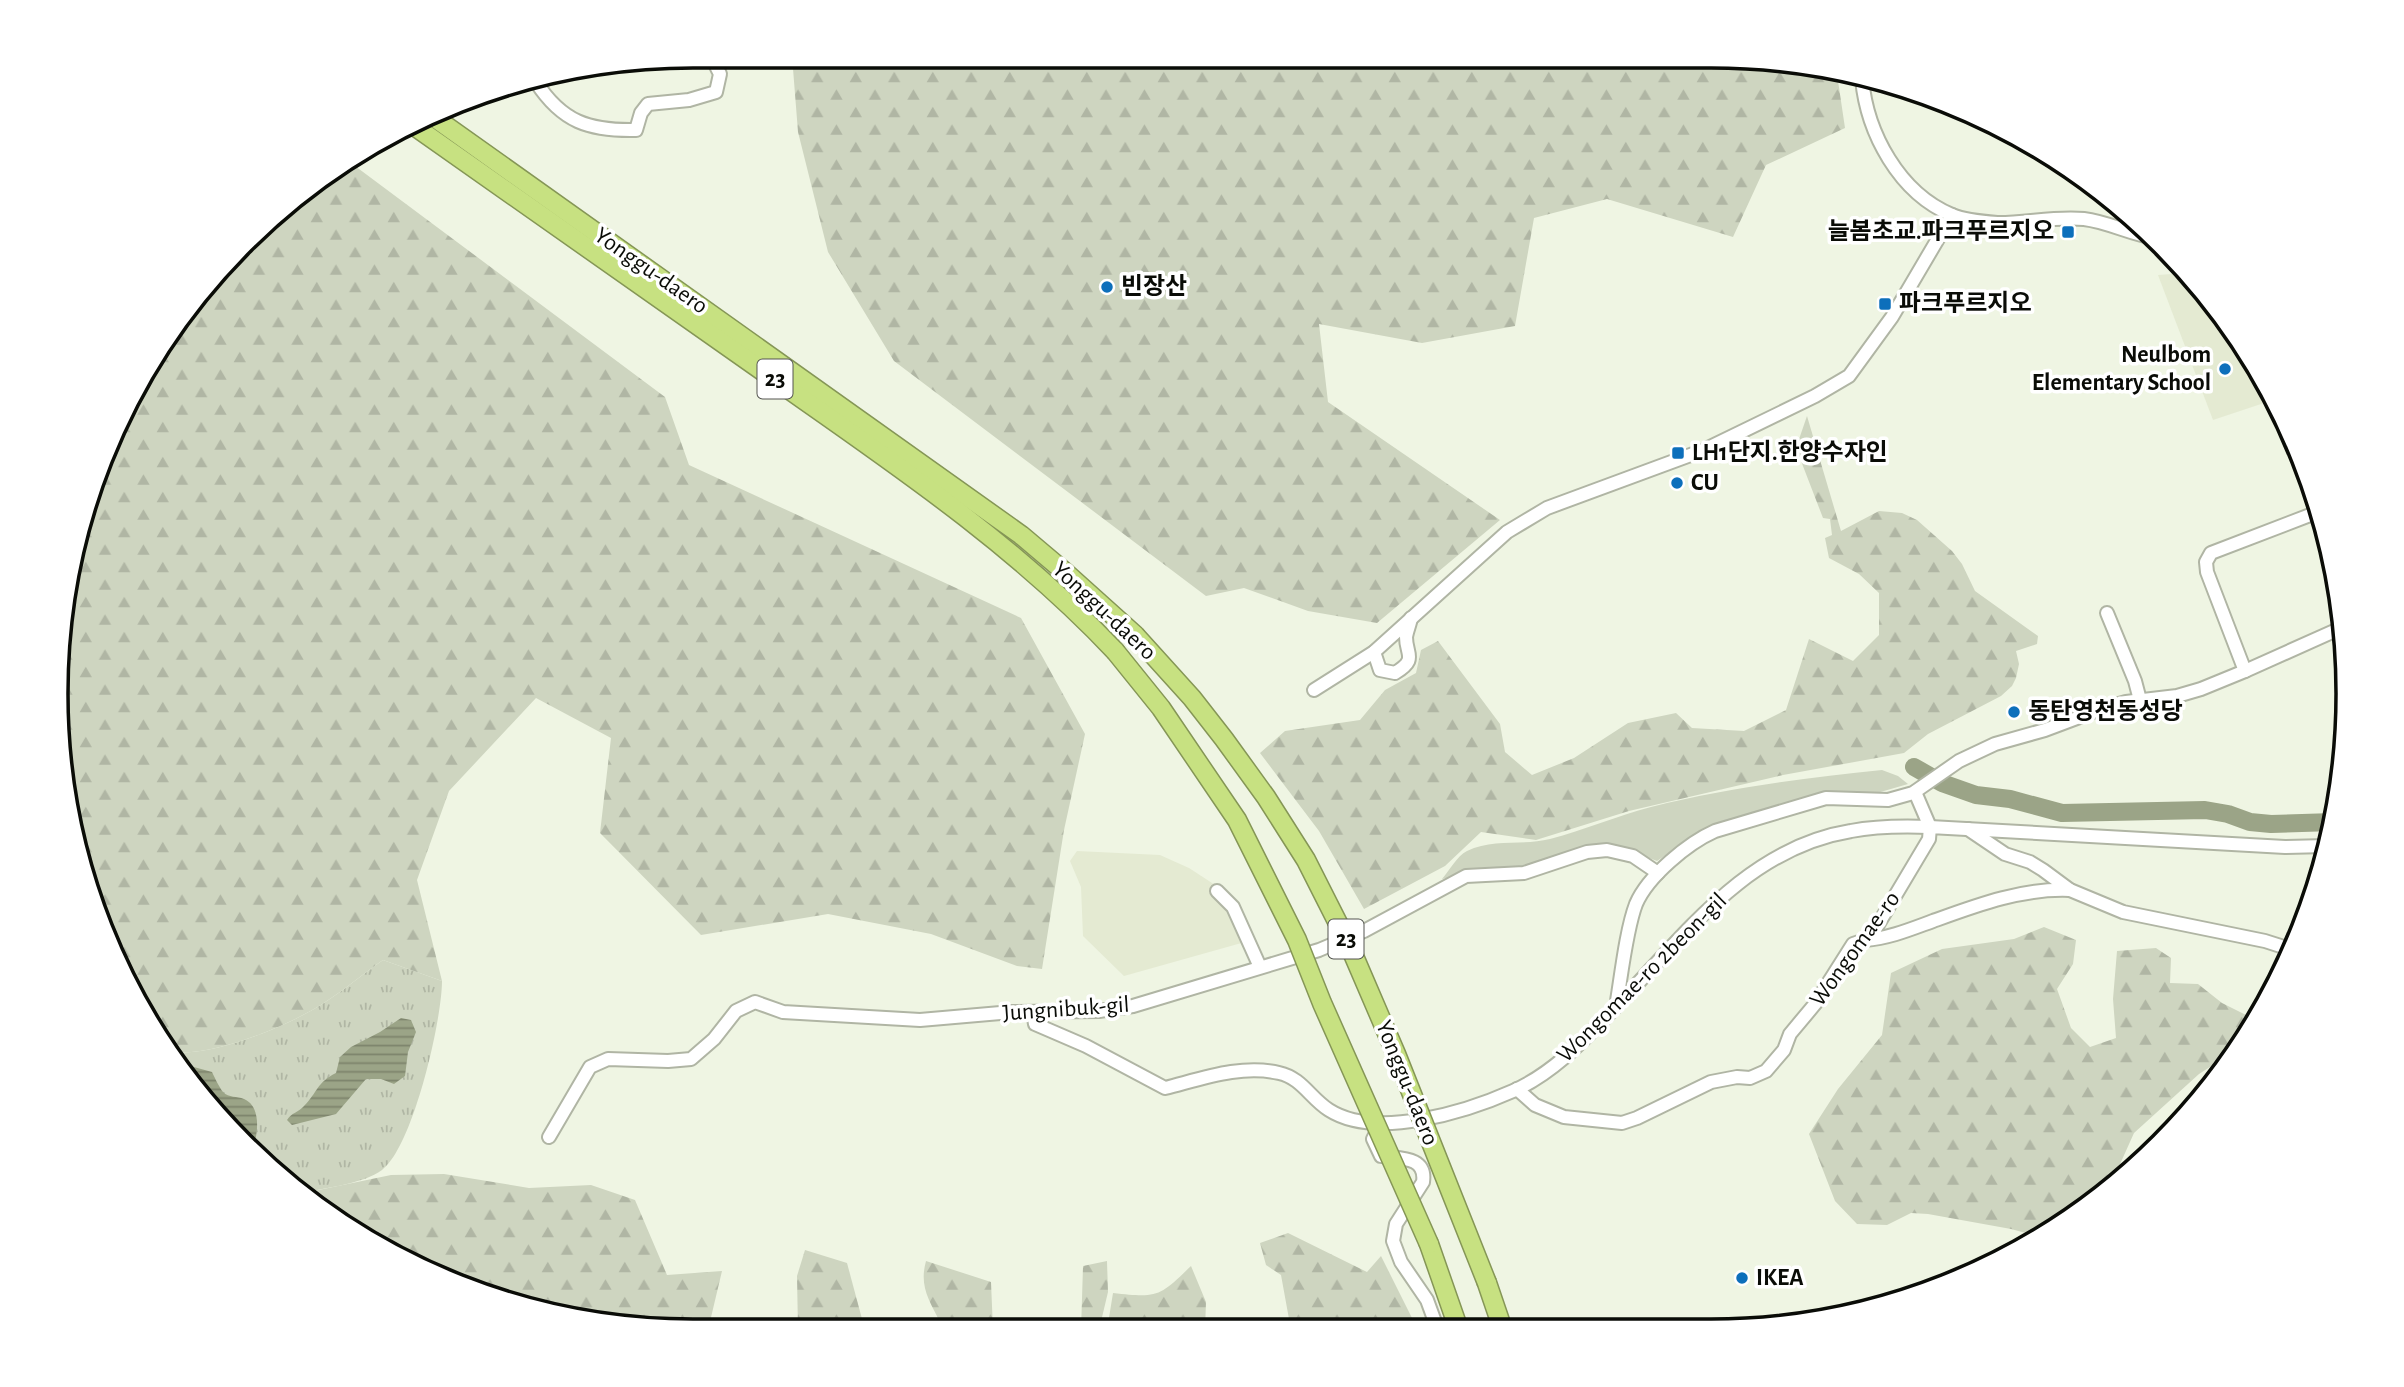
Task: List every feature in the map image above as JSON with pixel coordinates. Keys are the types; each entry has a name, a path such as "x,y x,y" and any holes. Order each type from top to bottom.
{"highway":[{"name":"Yonggu-daero","path":"441,122 989,511 1066,573 1135,635 1192,698 1266,797 1306,860 1350,947 1386,1030 1499,1319"},
{"name":"Yonggu-daero","path":"421,131 935,492 1038,576 1115,651 1161,708 1237,820 1297,940 1322,1003 1429,1244 1455,1319"}],"street":[{"path":"540,88 566,117 606,129 636,130 641,113 648,104 689,100 716,92 720,74 717,68"},
{"path":"1863,88 1871,125 1885,155 1918,192 1952,215 1998,223 2060,218 2085,219 2132,232"},
{"path":"1314,690 1374,652 1507,532 1547,508 1703,450 1815,396 1849,376 1892,317 1952,215"},
{"path":"2245,671 2207,572 2206,562 2211,553 2309,515"},
{"path":"2107,612 2140,700"},
{"path":"1374,652 1380,670 1395,673 1405,667 1410,654 1406,638 1411,618"},
{"path":"1616,1007 1636,905 1658,873 1701,837 1826,798 1888,800 1918,790 1952,766 1995,744 2045,730 2101,709 2140,700 2177,696 2201,689 2332,632"},
{"path":"1918,790 1930,827 2285,847 2316,846"},
{"name":"Wongomae-ro 2beon-gil","path":"1517,1089 1573,1052 1702,913 1749,874 1788,851 1849,831 1888,826 1930,827"},
{"name":"Wongomae-ro","path":"1517,1089 1535,1105 1564,1117 1622,1123 1711,1082 1737,1077 1750,1078 1766,1071 1784,1050 1790,1034 1815,1004 1842,958 1853,944 1866,940 1873,933 1929,839 1930,827"},
{"path":"1965,827 2005,854 2030,862 2070,890 2123,912 2282,946"},
{"name":"Jungnibuk-gil","path":"549,1137 590,1067 608,1059 691,1059 714,1039 736,1011 755,1002 783,1012 920,1020 1099,1011 1133,1006 1319,950 1364,931 1466,876 1524,873 1587,852 1607,850 1633,856 1658,873"},
{"path":"1866,940 1896,935 2002,898 2050,889 2070,890"},
{"path":"1217,891 1233,907 1260,967"},
{"path":"1033,1013 1035,1024 1086,1046 1165,1088 1231,1071 1275,1072 1297,1079 1328,1110 1347,1118 1380,1124 1450,1112 1490,1101 1517,1089"},
{"path":"1380,1124 1373,1139 1381,1156 1407,1158 1421,1168 1424,1175 1423,1182 1396,1224 1393,1241 1401,1262 1427,1300 1434,1319"}],"shaded area":[{"name":"Neulbom Elementary School","path":"2174,274 2181,281 2230,346 2264,403 2213,420 2158,275"},
{"path":"1077,851 1160,855 1189,868 1235,898 1245,942 1124,976 1083,936 1081,887 1070,861"},
{"path":"401,1018 411,1020 416,1032 408,1052 405,1076 394,1084 381,1079 366,1079 336,1114 292,1125 287,1120 309,1101 325,1080 336,1073 340,1057 351,1047"},
{"path":"192,1066 212,1072 225,1094 249,1102 256,1113 255,1140 223,1106"}],"green space":[{"path":"793,68 1751,70 1838,82 1845,128 1766,165 1733,237 1607,199 1534,218 1515,326 1422,343 1319,324 1328,402 1500,520 1377,623 1308,611 1244,588 1206,596 894,361 828,252 798,132"},
{"path":"357,167 665,397 689,465 1021,618 1085,734 1064,830 1042,969 1017,966 931,934 828,914 701,935 600,833 611,738 536,698 449,791 417,880 442,981 383,960 343,990 301,1016 240,1042 182,1052 174,1041 133,970 101,894 80,815 68,694 80,572 101,493 116,454 152,381 174,346 197,313 251,251 313,197"},
{"path":"1807,416 1841,531 1879,511 1902,513 1917,520 1952,551 1962,564 1975,591 2038,636 2037,644 2016,651 2019,664 2012,686 2001,696 1928,734 1904,753 1783,775 1629,811 1536,840 1481,832 1445,866 1364,909 1319,831 1260,753 1285,731 1360,720 1385,690 1416,673 1421,650 1438,641 1500,724 1505,752 1532,775 1574,758 1628,723 1676,713 1692,728 1744,731 1786,710 1809,639 1853,661 1879,635 1879,593 1859,574 1829,558 1825,538 1832,535 1830,519 1823,518 1796,448"},
{"path":"1882,770 1898,776 1908,784 1877,793 1828,791 1726,821 1698,833 1657,861 1602,846 1533,866 1485,870 1442,879 1460,856 1477,847 1550,839 1651,807 1708,794"},
{"path":"2044,927 2076,940 2073,964 2057,989 2071,1028 2090,1047 2116,1038 2113,999 2117,951 2156,948 2171,958 2170,983 2198,984 2222,1003 2246,1015 2213,1065 2199,1074 2134,1133 2118,1168 2091,1190 2026,1233 1911,1213 1887,1225 1857,1224 1835,1201 1809,1134 1838,1089 1882,1035 1891,973 1942,949 2014,939"},
{"path":"383,960 442,981 437,1024 424,1082 415,1110 393,1157 374,1175 314,1191 251,1136 223,1106 182,1052 240,1042 301,1016 343,990"},
{"path":"444,1174 529,1188 591,1185 635,1200 667,1275 722,1271 711,1319 653,1317 572,1307 493,1286 454,1271 381,1235 314,1191 391,1175"},
{"path":"1288,1233 1367,1272 1381,1256 1412,1319 1289,1319 1281,1275 1266,1265 1260,1243"},
{"path":"805,1250 847,1263 862,1319 798,1319 797,1276"},
{"path":"926,1261 991,1282 993,1319 938,1319 924,1285"},
{"path":"1107,1261 1108,1292 1102,1319 1081,1319 1083,1266"},
{"path":"1191,1266 1206,1302 1205,1319 1109,1319 1113,1293 1149,1295 1172,1284"}],"waterway":[{"path":"1914,767 1942,783 1976,795 2010,799 2062,813 2205,810 2250,822 2322,822"}],"place":[{"name":"늘봄초교.파크푸르지오","path":"2068,232"},
{"name":"빈장산","path":"1107,287"},
{"name":"파크푸르지오","path":"1885,304"},
{"name":"Neulbom Elementary School","path":"2225,369"},
{"name":"LH1단지.한양수자인","path":"1678,453"},
{"name":"CU","path":"1677,483"},
{"name":"동탄영천동성당","path":"2014,712"},
{"name":"IKEA","path":"1742,1278"}]}
